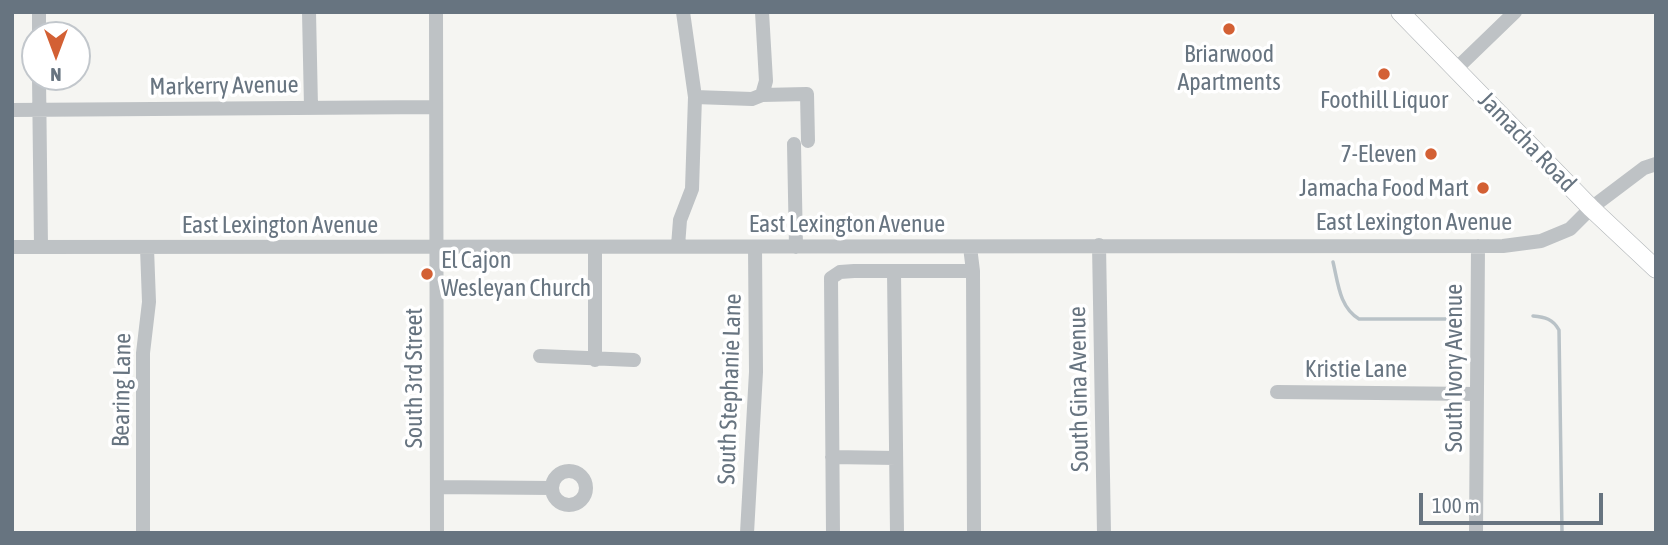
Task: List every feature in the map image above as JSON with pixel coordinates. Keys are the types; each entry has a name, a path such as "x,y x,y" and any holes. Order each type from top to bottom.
{"main road":[{"name":"Jamacha Road","path":"1400,12 1591,208 1656,269"}],"street":[{"path":"309,12 311,107"},
{"name":"South 3rd Street","path":"436,12 437,533"},
{"path":"678,246 680,220 692,189 695,97 683,12"},
{"path":"762,12 765,81 762,95"},
{"path":"1456,69 1514,12"},
{"path":"39,91 41,247"},
{"path":"695,97 752,99 762,95 807,94 801,142 796,247"},
{"name":"Markerry Avenue","path":"12,110 436,107"},
{"name":"East Lexington Avenue","path":"12,247 1521,245 1551,238 1570,229 1591,208 1644,168 1656,164"},
{"name":"South Gina Avenue","path":"1099,245 1104,533"},
{"name":"South Ivory Avenue","path":"1476,533 1478,246"},
{"path":"595,247 595,359"},
{"name":"South Stephanie Lane","path":"747,533 756,372 755,247"},
{"path":"970,247 973,271 974,533"},
{"name":"Bearing Lane","path":"143,533 143,353 149,302 148,248"},
{"path":"894,271 897,533"},
{"path":"833,533 831,278 840,272 973,271"},
{"path":"540,356 634,360"},
{"name":"Kristie Lane","path":"1277,392 1476,394"},
{"path":"832,457 896,458"},
{"path":"437,489 552,488"}],"waterway":[{"path":"1333,262 1343,301 1359,319 1456,319"},
{"path":"1533,316 1548,319 1559,330 1562,533"}],"place":[{"name":"Briarwood Apartments","path":"1229,29"},
{"name":"Foothill Liquor","path":"1384,74"},
{"name":"7-Eleven","path":"1431,154"},
{"name":"Jamacha Food Mart","path":"1483,188"},
{"name":"El Cajon Wesleyan Church","path":"427,274"}]}
